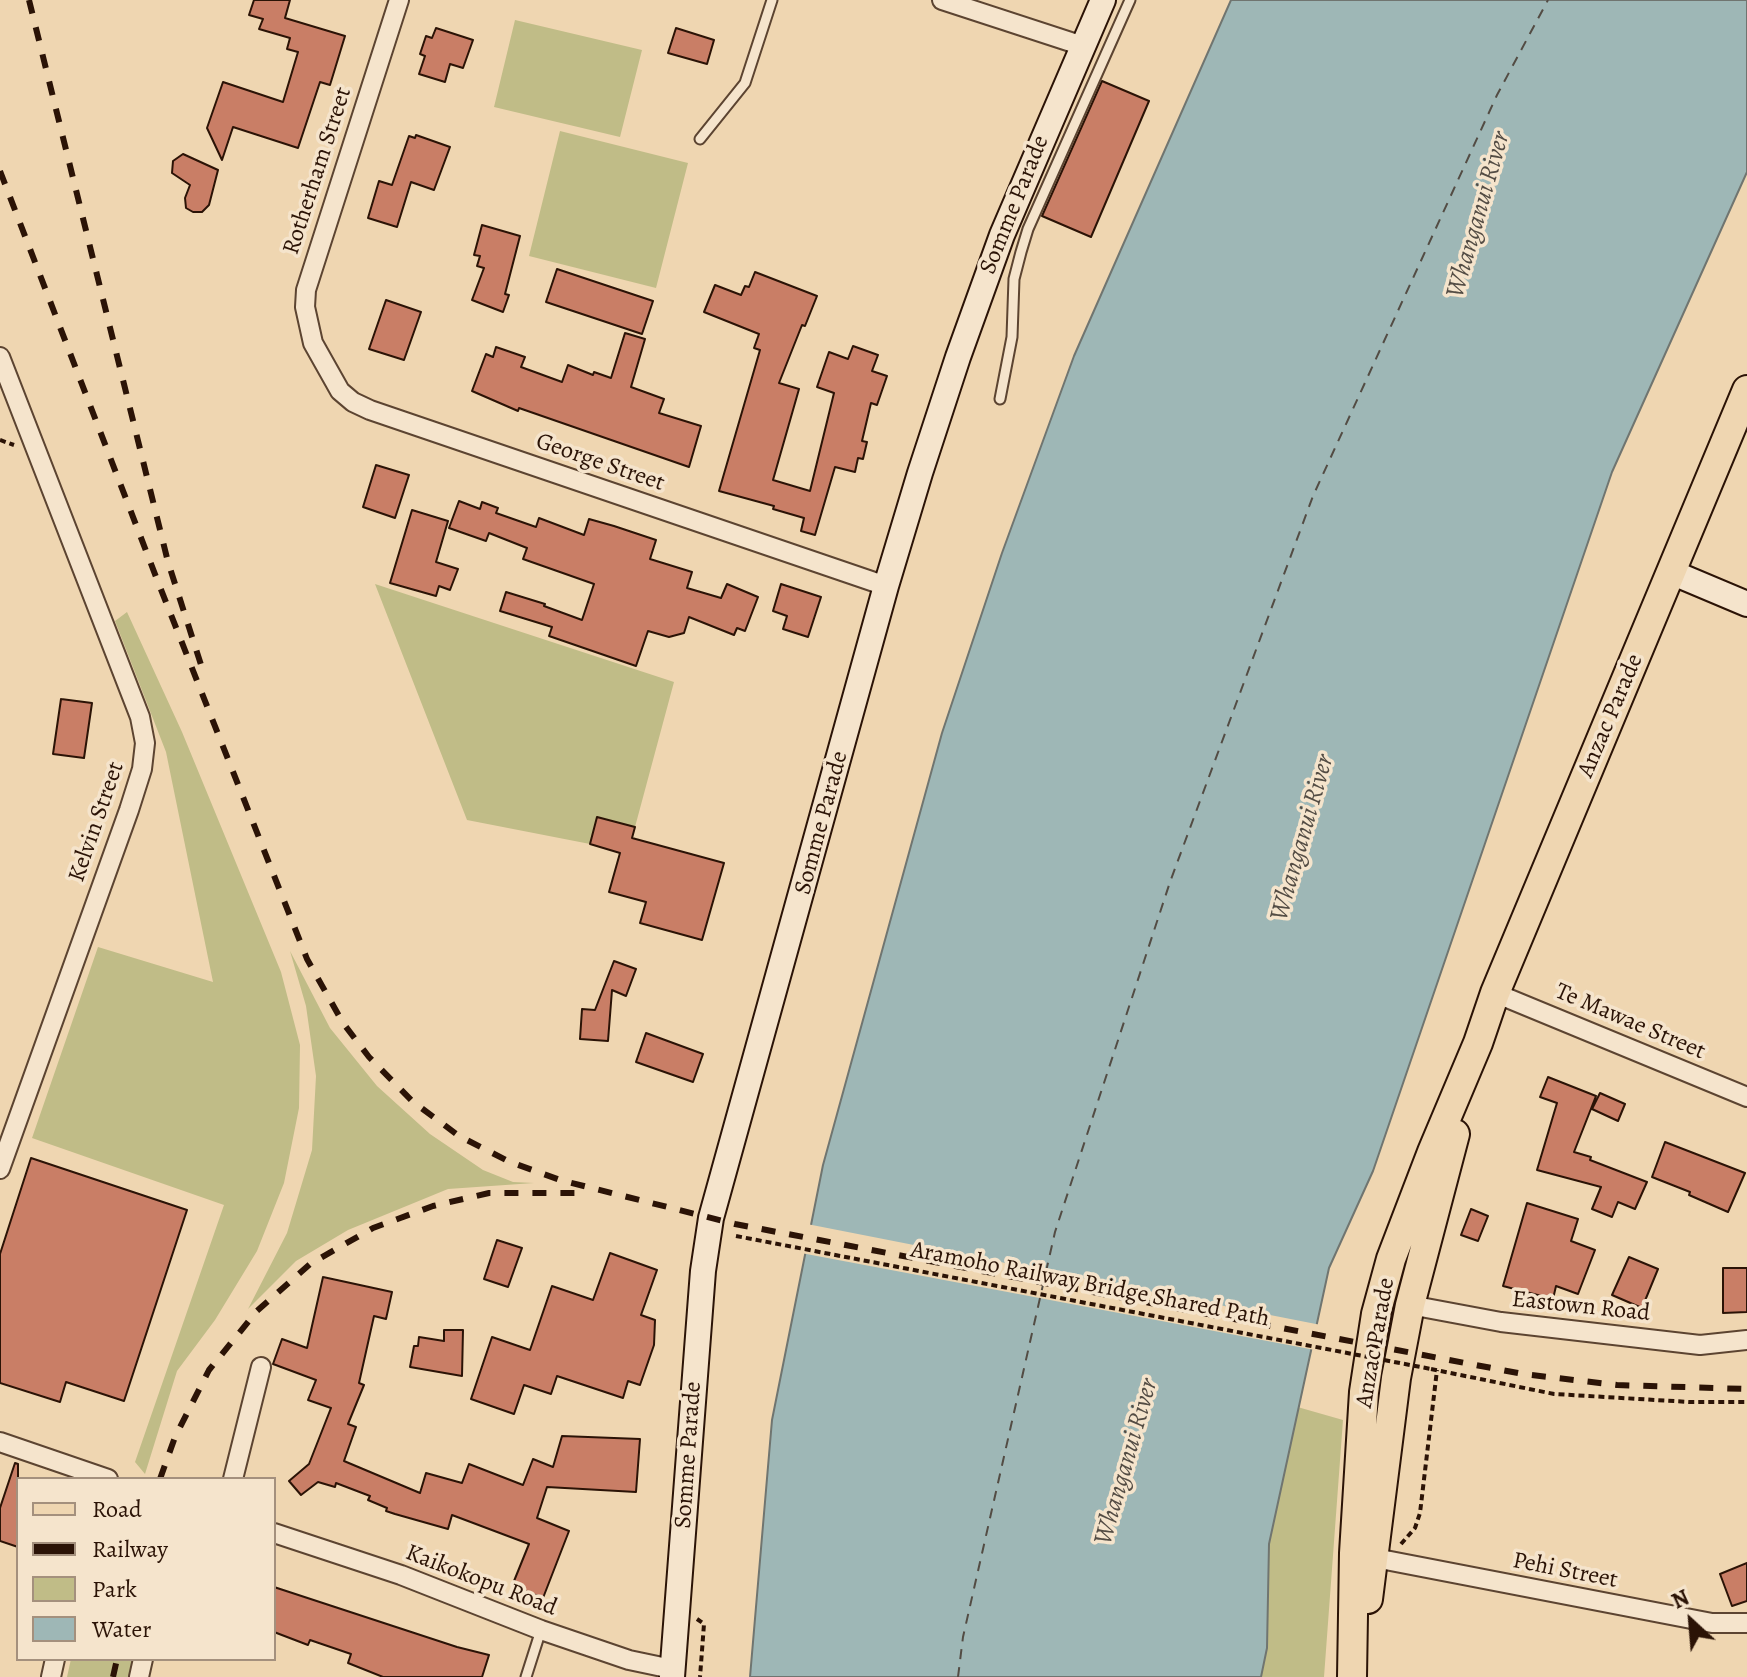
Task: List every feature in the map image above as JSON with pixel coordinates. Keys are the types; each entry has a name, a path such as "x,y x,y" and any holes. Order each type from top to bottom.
{"main road":[{"name":"Somme Parade","path":"672,1673 706,1242 886,586 958,357 1002,235 1103,0"},
{"name":"Anzac Parade","path":"1352,1669 1354,1553 1363,1407 1376,1314 1391,1259 1495,993 1747,390"},
{"path":"1671,572 1747,604"},
{"name":"Anzac Parade","path":"1352,1669 1375,1558 1396,1378 1410,1305 1478,1043"}],"street":[{"name":"Rotherham Street","path":"319,358 305,307 306,290 399,0"},
{"path":"942,0 1083,46"},
{"name":"Kelvin Street","path":"0,357 140,717 145,743 142,769 129,810 0,1169"},
{"name":"George Street","path":"319,358 340,391 370,410 886,586"},
{"name":"Te Mawae Street","path":"1495,993 1747,1097"},
{"name":"Eastown Road","path":"1410,1305 1501,1322 1700,1345 1747,1340"},
{"path":"234,1477 261,1367"},
{"path":"0,1442 97,1477"},
{"name":"Kaikokopu Road","path":"276,1534 401,1575 541,1630 672,1673"},
{"name":"Pehi Street","path":"1375,1558 1712,1623 1747,1623"}],"lane":[{"path":"700,139 745,83 772,0"},
{"path":"1000,399 1012,337 1014,279 1028,229 1130,0"},
{"path":"526,1677 541,1630"}],"path":[{"name":"Aramoho Railway Bridge Shared Path","path":"736,1236 1554,1394 1747,1402"},
{"path":"1375,1558 1399,1547 1415,1528 1420,1513 1437,1370"},
{"path":"700,1677 704,1624"}],"green space":[{"path":"515,20 642,50 620,137 494,107"},
{"path":"560,131 688,163 656,288 529,256"},
{"path":"375,584 674,682 635,827 597,817 590,844 467,820"},
{"path":"127,612 182,732 281,972 300,1045 299,1108 284,1183 257,1251 215,1320 177,1371 145,1474 135,1462 224,1205 32,1138 98,947 213,982 166,752 115,621"},
{"path":"290,951 330,1028 377,1086 430,1134 483,1170 513,1182 534,1183 448,1189 348,1230 296,1261 248,1309 287,1233 312,1150 316,1076 306,1006"},
{"path":"1294,1406 1343,1420 1324,1677 1238,1677"},
{"path":"71,1661 132,1661 129,1677 67,1677"}],"water":[{"name":"Whanganui River","path":"1231,0 1747,0 1747,172 1612,472 1373,1171 1329,1268 1269,1544 1267,1648 1261,1677 750,1677 772,1420 823,1165 942,733 1002,553 1074,356"}],"pier":[{"path":"807,1224 1321,1325 1315,1350 801,1253"}],"building":[{"path":"254,0 290,0 285,18 345,36 330,85 320,82 298,148 233,127 222,160 207,128 223,82 283,102 298,52 287,49 290,38 259,29 263,19 249,15"},
{"path":"436,28 473,40 463,68 450,64 445,82 419,74 425,56 420,54 426,36 432,38"},
{"path":"676,28 714,40 707,64 668,53"},
{"path":"1102,81 1149,101 1091,237 1042,216"},
{"path":"416,135 450,147 434,190 411,182 397,227 368,218 379,181 392,185 409,136 415,138"},
{"path":"183,154 218,170 209,205 202,212 186,208 185,198 190,185 172,173 173,161"},
{"path":"482,225 520,236 503,312 472,300 484,268 477,266 480,256 474,255"},
{"path":"557,269 653,301 642,334 546,302"},
{"path":"755,272 817,296 779,383 799,389 773,480 810,491 834,393 817,387 829,352 848,359 853,346 878,355 872,371 887,376 877,405 871,403 862,441 867,442 863,459 858,458 855,472 835,467 815,535 801,531 804,518 719,491 760,350 754,348 759,334 704,312 715,285 741,295 745,286 749,287"},
{"path":"386,300 421,312 404,360 369,349"},
{"path":"625,333 645,339 631,387 664,399 659,413 701,426 689,467 519,408 518,411 472,391 486,354 493,357 496,347 525,357 521,367 562,382 568,365 611,378"},
{"path":"376,465 409,475 395,518 363,507"},
{"path":"459,501 480,509 482,502 498,508 496,513 536,527 539,518 584,535 589,519 656,540 650,559 692,572 687,588 721,598 727,584 758,597 745,631 737,628 734,635 689,617 684,633 669,637 648,631 636,666 549,636 552,627 500,611 506,592 582,620 594,584 523,559 527,548 489,533 486,541 449,528"},
{"path":"412,510 448,521 436,562 458,569 450,590 439,586 436,596 390,583"},
{"path":"781,584 821,597 808,637 783,629 787,616 773,611"},
{"path":"61,699 92,703 84,758 53,754"},
{"path":"597,817 635,827 632,838 724,863 702,940 640,923 646,902 609,892 620,853 590,844"},
{"path":"614,961 636,969 626,996 612,990 608,1041 580,1039 582,1009 595,1010"},
{"path":"646,1033 703,1054 693,1082 636,1062"},
{"path":"1548,1077 1596,1096 1574,1152 1647,1182 1635,1209 1618,1202 1612,1217 1592,1209 1601,1187 1537,1170 1557,1103 1540,1097"},
{"path":"1600,1093 1625,1104 1618,1121 1592,1109"},
{"path":"1665,1142 1745,1173 1728,1212 1652,1177"},
{"path":"31,1158 187,1210 124,1401 66,1382 60,1402 0,1383 0,1254"},
{"path":"1527,1203 1578,1219 1571,1241 1595,1250 1578,1294 1556,1286 1553,1299 1503,1286"},
{"path":"1471,1209 1488,1216 1478,1241 1461,1235"},
{"path":"497,1240 522,1248 508,1287 484,1279"},
{"path":"610,1253 657,1270 641,1315 655,1320 654,1345 640,1385 628,1381 623,1398 557,1376 551,1394 524,1385 514,1414 471,1399 492,1337 530,1350 552,1286 593,1300"},
{"path":"1629,1257 1658,1269 1642,1308 1612,1295"},
{"path":"1723,1268 1747,1268 1747,1312 1723,1313"},
{"path":"323,1277 392,1292 386,1319 374,1316 359,1383 364,1385 348,1424 356,1427 344,1461 420,1493 426,1473 462,1483 469,1464 523,1485 533,1459 553,1467 562,1436 640,1439 636,1492 547,1487 537,1518 569,1531 543,1598 512,1586 529,1544 452,1515 448,1529 395,1514 368,1500 370,1496 336,1483 335,1487 318,1482 301,1495 289,1481 309,1464 331,1408 308,1400 316,1380 273,1364 282,1339 307,1348"},
{"path":"444,1330 463,1330 462,1376 410,1367 419,1337 444,1341"},
{"path":"15,1463 18,1464 16,1546 0,1541 0,1508"},
{"path":"1747,1563 1747,1601 1732,1606 1720,1574"},
{"path":"276,1588 489,1655 482,1677 383,1677 348,1663 351,1654 310,1640 308,1645 276,1633"}],"ferry route":[{"path":"958,1677 963,1637 1055,1232 1170,882 1313,496 1497,95 1548,0"}],"railway":[{"path":"29,0 168,562 203,671"},
{"path":"0,171 307,959 343,1023 369,1057 412,1101 459,1136 510,1162 560,1180 735,1224 1523,1374 1617,1385 1747,1389"},
{"path":"161,1477 175,1437 209,1370 257,1311 310,1264 373,1228 433,1206 489,1193 579,1193"},
{"path":"113,1677 117,1661"}]}
